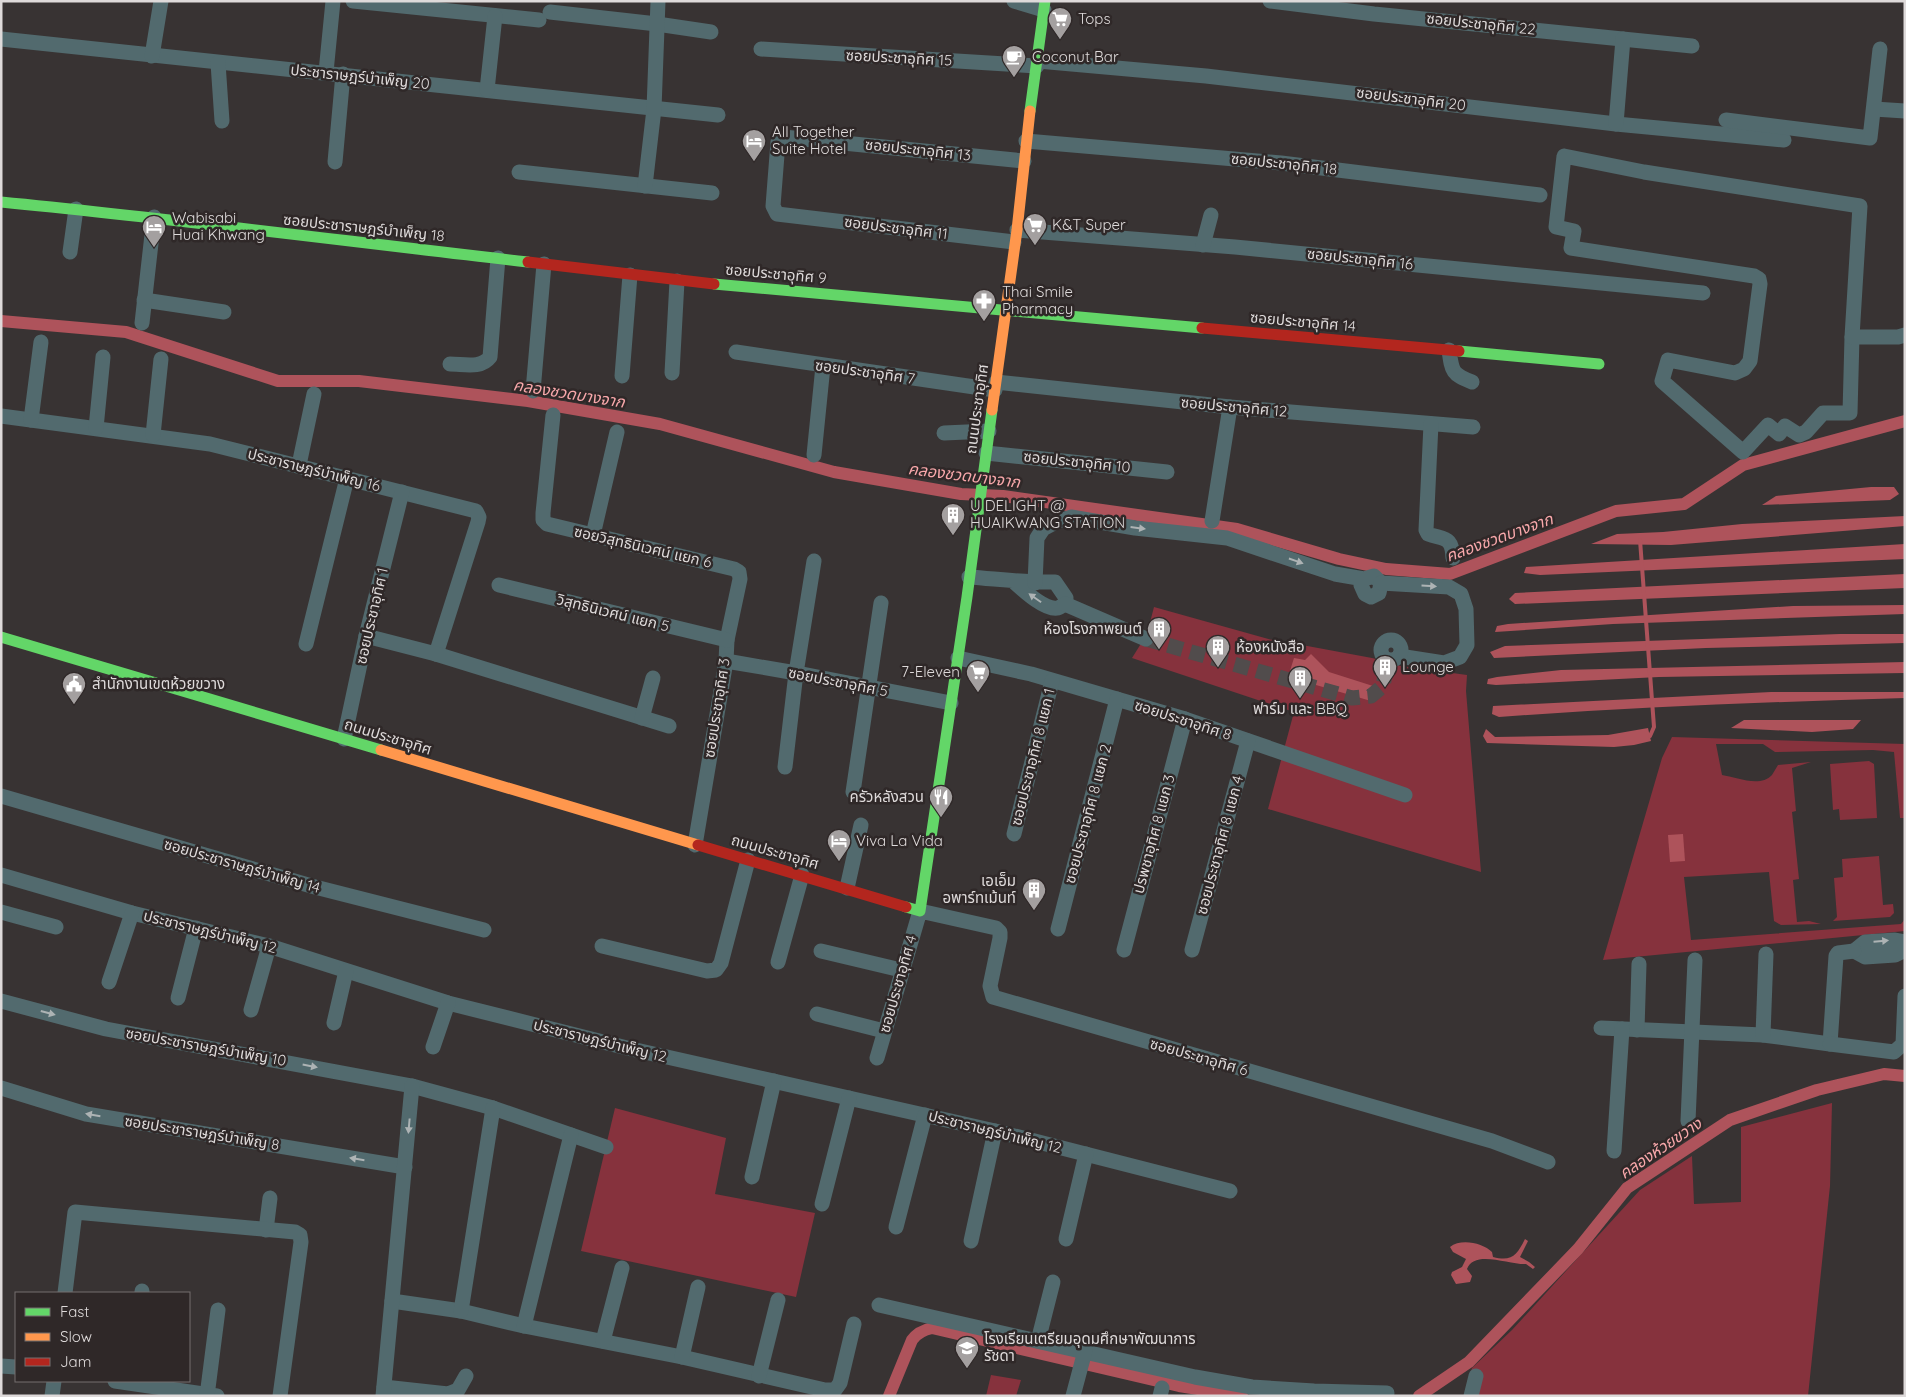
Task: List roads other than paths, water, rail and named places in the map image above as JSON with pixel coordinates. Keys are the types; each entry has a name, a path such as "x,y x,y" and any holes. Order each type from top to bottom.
{"main road":[{"name":"ถนนประชาอุทิศ","path":"1,637 920,911 979,510 1044,5"},
{"name":"ซอยประชาราษฎร์บำเพ็ญ 18","path":"1,202 154,217 544,264"},
{"name":"ซอยประชาอุทิศ 9","path":"544,264 677,281 1005,310"},
{"name":"ซอยประชาอุทิศ 14","path":"1005,310 1599,364"}],"street":[{"path":"152,56 161,1"},
{"path":"326,72 333,1"},
{"path":"353,1 495,16 545,16 657,24 711,32"},
{"path":"646,186 654,109 658,1"},
{"path":"1014,1 1044,5"},
{"name":"ซอยประชาอุทิศ 22","path":"1270,1 1374,14 1692,46"},
{"path":"487,90 495,16"},
{"name":"ประชาราษฎร์บำเพ็ญ 20","path":"1,39 718,115"},
{"path":"1616,124 1623,39"},
{"path":"1726,120 1870,138 1880,48"},
{"name":"ซอยประชาอุทิศ 15","path":"761,50 1037,64"},
{"path":"218,62 222,121"},
{"name":"ซอยประชาอุทิศ 20","path":"1037,64 1206,76 1616,124 1784,140"},
{"path":"335,162 343,74"},
{"path":"1874,109 1905,111"},
{"name":"ซอยประชาอุทิศ 13","path":"777,214 773,206 778,142 783,137 1024,161"},
{"name":"ซอยประชาอุทิศ 18","path":"1026,141 1281,163 1540,195"},
{"path":"1564,156 1644,172 1860,206 1852,337 1850,414 1822,413 1806,432 1799,435 1785,426 1779,434 1768,425 1743,452 1662,380 1668,360 1736,373 1748,366 1760,284 1759,279 1754,276 1572,248 1574,231 1556,228 1564,156"},
{"path":"519,172 712,193"},
{"path":"70,252 76,209"},
{"name":"ซอยประชาอุทิศ 11","path":"777,214 1015,236"},
{"path":"1204,245 1211,215"},
{"path":"142,323 154,217"},
{"name":"ซอยประชาอุทิศ 16","path":"1015,236 1204,245 1703,293"},
{"path":"450,364 478,365 486,363 490,357 498,258"},
{"path":"533,391 544,264"},
{"path":"622,376 630,275"},
{"path":"672,373 677,281"},
{"path":"144,300 224,312"},
{"path":"1852,337 1898,337 1905,335"},
{"path":"31,420 41,342"},
{"path":"1449,350 1453,372 1457,376 1472,382"},
{"name":"ซอยประชาอุทิศ 7","path":"736,352 823,366 995,386"},
{"path":"96,428 103,357"},
{"path":"153,435 161,359"},
{"path":"814,455 823,366"},
{"name":"ซอยประชาอุทิศ 12","path":"995,386 1473,427"},
{"path":"299,465 314,394"},
{"path":"1212,521 1230,407"},
{"name":"ซอยวิสุทธินิเวศน์ แยก 6","path":"553,415 543,512 543,520 547,524 734,569 739,572"},
{"name":"ประชาราษฎร์บำเพ็ญ 16","path":"1,416 210,444 476,511 479,516 436,654"},
{"path":"1431,424 1426,530 1428,534 1450,542 1453,558"},
{"path":"944,433 989,431"},
{"path":"593,535 617,432"},
{"name":"ซอยประชาอุทิศ 10","path":"986,453 1167,472"},
{"path":"306,644 347,478"},
{"name":"ซอยประชาอุทิศ 1","path":"344,739 366,636 402,492"},
{"path":"1035,583 1037,538 1043,528 1071,518 1135,528 1227,538 1335,574 1364,579 1374,576 1381,583 1449,587 1461,594 1466,609 1467,645 1460,657 1444,663 1391,660"},
{"path":"785,766 796,673 814,561"},
{"name":"ซอยประชาอุทิศ 3","path":"695,845 726,661 727,640 740,579 739,572"},
{"path":"969,577 1035,583 1055,582 1066,598 1065,604"},
{"path":"1013,581 1048,607 1058,608 1065,604"},
{"name":"วิสุทธินิเวศน์ แยก 5","path":"499,585 727,640"},
{"path":"853,792 881,603"},
{"path":"1065,604 1146,639"},
{"path":"366,636 436,654 669,726"},
{"name":"ซอยประชาอุทิศ 8","path":"958,658 1028,674 1186,719 1405,795"},
{"name":"ซอยประชาอุทิศ 5","path":"726,661 951,703"},
{"path":"642,718 653,678"},
{"name":"ซอยประชาอุทิศ 8 แยก 1","path":"1014,834 1052,681"},
{"name":"ซอยประชาอุทิศ 8 แยก 2","path":"1058,929 1117,699"},
{"name":"ปรพชาอุทิศ 8 แยก 3","path":"1124,950 1186,719"},
{"name":"ซอยประชาอุทิศ 8 แยก 4","path":"1192,950 1248,741"},
{"name":"ซอยประชาราษฎร์บำเพ็ญ 14","path":"1,796 310,886 484,930"},
{"path":"846,888 861,824"},
{"path":"602,946 707,971 716,970 721,963 748,860"},
{"name":"ประชาราษฎร์บำเพ็ญ 12","path":"1,875 132,913 269,946 448,1003 627,1048 995,1131 1230,1191"},
{"path":"778,962 802,875"},
{"name":"ซอยประชาอุทิศ 4","path":"877,1058 901,970 920,911"},
{"name":"ซอยประชาอุทิศ 6","path":"920,911 996,928 1000,932 990,986 993,997 1492,1142 1548,1162"},
{"path":"1,912 56,927"},
{"path":"109,982 132,913"},
{"path":"178,998 196,928"},
{"path":"1830,1044 1836,956 1838,953 1854,950 1865,942 1896,940 1905,942"},
{"path":"252,1010 269,946"},
{"path":"1854,950 1865,957 1895,954 1905,950"},
{"path":"821,951 901,970"},
{"path":"1763,1035 1766,954"},
{"path":"1688,1120 1695,960"},
{"path":"1614,1150 1640,964"},
{"path":"334,1023 346,971"},
{"path":"1601,1028 1763,1035 1894,1052 1903,1044 1905,996"},
{"name":"ซอยประชาราษฎร์บำเพ็ญ 10","path":"1,1001 106,1029 412,1086 492,1108 606,1147"},
{"path":"434,1047 448,1003"},
{"path":"817,1014 884,1031"},
{"path":"752,1177 774,1081"},
{"path":"412,1086 383,1391 448,1394 458,1390 466,1376"},
{"name":"ซอยประชาราษฎร์บำเพ็ญ 8","path":"1,1088 86,1114 405,1167"},
{"path":"822,1204 849,1098"},
{"path":"461,1311 492,1108"},
{"path":"896,1227 924,1115"},
{"path":"971,1240 995,1131"},
{"path":"524,1326 571,1135"},
{"path":"1066,1239 1086,1154"},
{"path":"266,1230 270,1198"},
{"path":"65,1292 75,1212 295,1232 300,1235 301,1242 280,1396"},
{"path":"603,1341 622,1268"},
{"path":"1038,1341 1053,1282"},
{"path":"682,1357 698,1287"},
{"path":"759,1376 778,1300"},
{"path":"392,1301 461,1311 524,1326 682,1357 825,1390 835,1390 840,1383 854,1324"},
{"path":"879,1305 1085,1353 1195,1377 1258,1388 1387,1393"},
{"path":"118,1382 130,1387 210,1395 218,1310"},
{"path":"1073,1396 1085,1353"},
{"path":"1,1366 15,1367"},
{"path":"1471,1396 1476,1376"},
{"path":"52,1396 54,1382"}],"waterway":[{"name":"คลองชวดบางจาก","path":"1,321 126,332 278,381 359,381 528,401 660,424 834,472 961,494 1003,496 1237,529 1339,559 1386,569 1450,574 1616,511 1684,504 1743,465 1905,421"},
{"path":"1640,540 1654,727 1650,736"},
{"name":"คลองห้วยขวาง","path":"1419,1396 1469,1362 1578,1249 1627,1188 1730,1120 1817,1090 1884,1074 1905,1076"},
{"name":"คลองห้วยขวาง","path":"889,1396 912,1340 916,1335 932,1328 1179,1386 1242,1396"}],"tunnel":[{"path":"1146,639 1352,698 1371,696 1383,686 1387,664"}],"place":[{"name":"Tops","path":"1060,40"},
{"name":"Coconut Bar","path":"1014,78"},
{"name":"All Together Suite Hotel","path":"754,162"},
{"name":"K&T Super","path":"1035,246"},
{"name":"Wabisabi Huai Khwang","path":"154,248"},
{"name":"Thai Smile Pharmacy","path":"984,322"},
{"name":"U DELIGHT @ HUAIKWANG STATION","path":"953,536"},
{"name":"ห้องโรงภาพยนต์","path":"1159,650"},
{"name":"ห้องหนังสือ","path":"1218,668"},
{"name":"Lounge","path":"1385,688"},
{"name":"7-Eleven","path":"978,693"},
{"name":"ฟาร์ม และ BBQ","path":"1300,699"},
{"name":"สำนักงานเขตห้วยขวาง","path":"74,705"},
{"name":"ครัวหลังสวน","path":"941,818"},
{"name":"Viva La Vida","path":"839,862"},
{"name":"เอเอ็ม อพาร์ทเม้นท์","path":"1034,911"},
{"name":"โรงเรียนเตรียมอุดมศึกษาพัฒนาการ รัชดา","path":"967,1369"}]}
